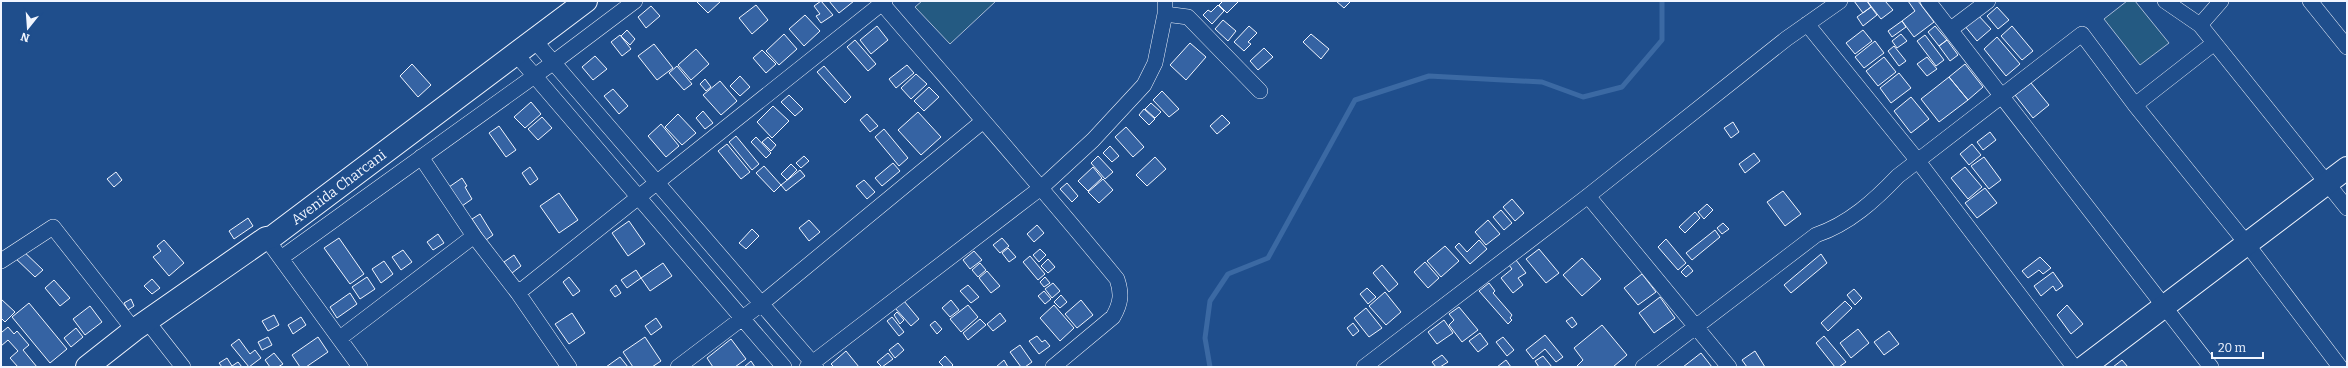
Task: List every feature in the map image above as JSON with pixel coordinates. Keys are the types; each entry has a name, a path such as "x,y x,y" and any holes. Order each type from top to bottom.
{"main road":[{"name":"Avenida Charcani","path":"87,367 140,326 266,238 272,237 586,1"},
{"path":"2084,367 2166,307 2347,168"}],"street":[{"path":"281,258 554,62 635,1"},
{"path":"1364,367 1588,196 1807,24 1840,1"},
{"path":"1928,1 2003,96 2211,367"},
{"path":"1951,29 1988,1"},
{"path":"2165,1 2200,25 2213,44 2328,182 2347,208"},
{"path":"2200,25 2221,1"},
{"path":"2310,1 2347,47"},
{"path":"518,293 882,2 982,122 1042,187 1117,279 1121,293 1120,307 1113,317 1053,367"},
{"path":"534,40 761,304 812,366 1042,187 1093,140 1144,85 1155,64 1165,7 1188,17 1260,91"},
{"path":"1807,24 1918,161 2074,367"},
{"path":"1643,367 1697,327 1816,234 1833,229 1846,220 1918,161 2082,34 2135,105 2247,244 2340,367"},
{"path":"2135,105 2213,44"},
{"path":"515,53 744,318 784,367"},
{"path":"678,367 744,318 982,122"},
{"path":"421,157 474,236 518,293 569,367"},
{"path":"1588,196 1697,327 1728,367"},
{"path":"1,261 53,227 140,326 184,367"},
{"path":"340,338 474,236"},
{"path":"266,238 360,367"}],"shaded area":[{"path":"922,1 996,1 950,44 915,7"},
{"path":"2127,1 2135,1 2169,43 2140,65 2104,19"}],"building":[{"path":"696,1 721,1 708,13"},
{"path":"821,1 833,15 821,23 816,16 820,14 814,6"},
{"path":"829,1 854,1 839,13"},
{"path":"1223,1 1239,1 1227,13 1219,5"},
{"path":"1336,1 1351,1 1344,8"},
{"path":"1854,1 1867,1 1871,7 1863,13"},
{"path":"1867,1 1885,1 1893,10 1881,19"},
{"path":"1908,1 1918,1 1934,22 1914,37 1902,21 1915,11"},
{"path":"756,5 768,20 752,34 739,18"},
{"path":"1218,5 1224,11 1212,24 1203,15 1208,10 1211,12"},
{"path":"651,6 660,16 646,28 638,17"},
{"path":"1871,7 1877,15 1863,26 1857,17"},
{"path":"1997,7 2009,20 1998,29 1987,16"},
{"path":"1977,14 1991,29 1977,41 1964,25"},
{"path":"805,15 820,31 804,46 789,29"},
{"path":"1223,20 1236,31 1228,41 1215,29"},
{"path":"1902,21 1906,27 1892,37 1888,31"},
{"path":"877,26 888,40 871,54 860,40"},
{"path":"1249,26 1257,33 1248,42 1251,44 1244,51 1234,42"},
{"path":"1935,26 1947,40 1939,46 1928,32"},
{"path":"2012,26 2033,51 2022,60 2001,36"},
{"path":"627,30 635,39 630,45 621,36"},
{"path":"1863,30 1872,41 1855,54 1846,43"},
{"path":"784,34 797,49 779,65 766,51"},
{"path":"1311,34 1329,49 1321,59 1303,42"},
{"path":"1901,34 1907,41 1897,48 1892,41"},
{"path":"620,35 631,49 622,56 611,42"},
{"path":"1925,35 1944,60 1936,66 1917,41"},
{"path":"1997,37 2020,64 2006,76 1984,49"},
{"path":"855,40 876,64 868,71 847,47"},
{"path":"1947,40 1958,55 1950,61 1939,46"},
{"path":"1875,41 1884,53 1864,68 1855,57"},
{"path":"1190,43 1206,57 1186,80 1170,65"},
{"path":"654,44 673,68 657,80 638,56"},
{"path":"1894,46 1906,61 1899,66 1888,51"},
{"path":"1264,48 1273,57 1258,70 1250,61"},
{"path":"696,49 709,64 691,80 678,65"},
{"path":"762,50 776,64 766,73 753,58"},
{"path":"595,56 607,69 593,80 582,67"},
{"path":"1884,57 1896,72 1878,86 1866,71"},
{"path":"1927,57 1937,69 1927,76 1917,64"},
{"path":"412,64 431,85 418,97 400,76"},
{"path":"1965,64 1983,87 1968,100 1949,77"},
{"path":"907,65 914,73 896,88 889,79"},
{"path":"677,66 692,84 684,90 669,73"},
{"path":"824,66 851,97 845,103 817,72"},
{"path":"1899,73 1911,88 1891,103 1880,88"},
{"path":"916,74 927,84 911,99 901,88"},
{"path":"740,76 750,87 740,96 730,86"},
{"path":"1949,77 1968,100 1939,122 1921,99"},
{"path":"705,79 711,87 706,91 700,84"},
{"path":"720,81 737,101 721,115 703,95"},
{"path":"2031,83 2049,105 2033,118 2015,95"},
{"path":"929,87 939,97 924,111 914,101"},
{"path":"613,89 628,106 619,114 604,96"},
{"path":"1162,91 1179,109 1169,117 1153,100"},
{"path":"789,95 803,109 795,116 781,102"},
{"path":"1911,97 1929,119 1911,133 1894,111"},
{"path":"531,102 541,114 525,128 514,117"},
{"path":"1151,103 1161,112 1155,118 1145,109"},
{"path":"773,106 789,121 772,138 757,122"},
{"path":"1144,109 1155,119 1149,125 1139,115"},
{"path":"703,111 713,123 705,129 696,118"},
{"path":"918,112 941,137 921,155 898,130"},
{"path":"678,114 696,133 682,145 665,127"},
{"path":"867,114 878,126 870,132 860,120"},
{"path":"1222,115 1230,123 1217,134 1210,126"},
{"path":"542,117 552,128 538,140 528,129"},
{"path":"1733,122 1739,132 1731,138 1724,128"},
{"path":"661,124 679,146 666,157 648,136"},
{"path":"499,126 516,150 506,157 489,133"},
{"path":"1126,127 1144,147 1133,157 1115,137"},
{"path":"884,129 908,158 899,166 875,137"},
{"path":"1990,132 1996,140 1983,150 1977,142"},
{"path":"736,136 759,164 752,170 729,142"},
{"path":"756,137 771,153 766,158 751,142"},
{"path":"768,137 776,145 771,151 762,142"},
{"path":"727,144 750,172 741,179 718,151"},
{"path":"1972,144 1981,155 1969,165 1960,154"},
{"path":"1110,146 1119,156 1112,162 1103,153"},
{"path":"1754,153 1760,161 1745,173 1739,164"},
{"path":"804,156 809,161 801,168 796,163"},
{"path":"1098,156 1113,172 1105,179 1091,163"},
{"path":"1155,157 1166,169 1147,186 1136,175"},
{"path":"1984,157 2001,180 1989,189 1971,166"},
{"path":"893,163 900,171 882,186 875,178"},
{"path":"791,164 797,170 787,180 781,174"},
{"path":"764,166 781,185 774,192 756,173"},
{"path":"530,167 538,179 530,185 522,173"},
{"path":"1093,167 1102,178 1088,191 1078,181"},
{"path":"1965,167 1982,187 1968,199 1951,178"},
{"path":"800,170 805,176 786,191 781,185"},
{"path":"116,172 122,180 114,187 107,179"},
{"path":"462,178 472,199 462,206 449,187"},
{"path":"1103,179 1113,190 1099,203 1088,192"},
{"path":"864,180 875,192 867,199 856,186"},
{"path":"1067,183 1078,196 1072,202 1060,189"},
{"path":"1985,188 1997,203 1977,218 1965,203"},
{"path":"1783,191 1801,214 1785,226 1767,202"},
{"path":"559,193 578,220 559,233 540,206"},
{"path":"1512,199 1524,213 1515,221 1503,207"},
{"path":"1707,204 1713,210 1704,219 1698,212"},
{"path":"1501,210 1512,223 1504,230 1493,217"},
{"path":"1695,212 1700,218 1685,233 1679,227"},
{"path":"480,214 493,235 486,240 472,219"},
{"path":"248,218 253,226 234,239 229,231"},
{"path":"809,220 820,232 809,241 799,228"},
{"path":"1488,220 1500,234 1486,245 1475,232"},
{"path":"629,221 645,244 628,256 612,233"},
{"path":"1723,223 1729,229 1722,234 1717,228"},
{"path":"1037,225 1044,233 1034,242 1027,234"},
{"path":"752,229 759,236 746,249 739,243"},
{"path":"1715,230 1720,237 1692,260 1686,253"},
{"path":"438,234 444,243 433,250 427,242"},
{"path":"339,238 364,274 350,284 324,248"},
{"path":"1002,238 1009,246 1000,253 993,245"},
{"path":"1666,239 1686,263 1678,270 1658,247"},
{"path":"164,240 184,263 169,276 153,257 161,251 157,246"},
{"path":"1479,240 1487,249 1470,264 1455,247 1459,243 1467,252"},
{"path":"1445,246 1459,261 1441,277 1427,261"},
{"path":"20,248 43,270 35,277 12,255"},
{"path":"1008,248 1016,257 1009,262 1002,253"},
{"path":"1040,249 1046,255 1039,262 1033,255"},
{"path":"1539,249 1559,273 1546,283 1526,259"},
{"path":"403,250 412,262 401,270 392,257"},
{"path":"974,251 982,260 970,269 963,260"},
{"path":"1821,254 1827,263 1791,293 1784,285"},
{"path":"514,255 521,266 512,273 504,262"},
{"path":"1030,256 1045,274 1038,280 1023,262"},
{"path":"2040,257 2051,268 2043,274 2039,270 2028,278 2022,271"},
{"path":"1582,258 1601,279 1582,296 1563,275"},
{"path":"1048,259 1055,267 1048,273 1041,266"},
{"path":"1516,260 1526,273 1518,278 1523,285 1513,293 1501,278 1512,269 1509,265"},
{"path":"384,261 393,274 381,283 372,269"},
{"path":"1425,262 1439,278 1428,288 1414,272"},
{"path":"663,263 672,276 650,291 641,278"},
{"path":"980,263 986,270 978,277 972,270"},
{"path":"1382,265 1398,284 1389,292 1373,273"},
{"path":"1688,265 1693,271 1686,277 1681,272"},
{"path":"636,270 641,278 627,288 621,280"},
{"path":"987,271 1000,286 991,293 979,278"},
{"path":"2053,272 2063,286 2056,291 2053,286 2041,296 2034,286"},
{"path":"1642,274 1656,292 1638,305 1624,288"},
{"path":"367,277 375,289 360,299 352,287"},
{"path":"569,277 580,291 573,296 563,282"},
{"path":"1045,277 1050,283 1044,287 1040,282"},
{"path":"152,279 160,288 152,294 144,286"},
{"path":"54,280 70,298 60,306 45,288"},
{"path":"1053,283 1060,291 1052,298 1045,289"},
{"path":"1489,283 1495,291 1493,293 1512,315 1510,318 1512,320 1508,324 1479,291"},
{"path":"616,285 621,293 615,297 610,290"},
{"path":"968,285 979,297 971,303 960,291"},
{"path":"1367,288 1376,297 1368,304 1360,294"},
{"path":"1854,289 1862,298 1855,305 1847,295"},
{"path":"1044,291 1051,299 1045,304 1038,296"},
{"path":"1385,292 1401,312 1386,325 1369,306"},
{"path":"350,293 357,304 337,318 330,307"},
{"path":"1061,295 1067,302 1060,308 1054,302"},
{"path":"1660,297 1675,318 1654,333 1639,313"},
{"path":"1,299 15,312 5,322 1,318"},
{"path":"131,299 134,306 128,310 124,303"},
{"path":"951,300 959,310 950,317 942,308"},
{"path":"1081,300 1093,315 1077,328 1065,314"},
{"path":"904,301 919,319 911,326 895,308"},
{"path":"1845,301 1852,308 1828,331 1821,323"},
{"path":"29,303 67,349 50,363 12,317"},
{"path":"968,305 978,317 961,332 950,319"},
{"path":"1054,305 1074,328 1060,341 1040,318"},
{"path":"2067,305 2083,324 2071,334 2057,315"},
{"path":"90,306 102,322 85,335 73,319"},
{"path":"1459,307 1478,330 1462,342 1449,325 1454,320 1449,314"},
{"path":"1366,308 1382,328 1369,337 1354,318"},
{"path":"897,312 904,320 900,324 894,315"},
{"path":"572,313 585,333 569,344 555,324"},
{"path":"1000,313 1006,321 993,331 987,324"},
{"path":"274,315 279,325 268,331 262,321"},
{"path":"301,317 306,325 293,334 288,325"},
{"path":"892,317 904,332 899,336 887,321"},
{"path":"1572,317 1577,324 1572,328 1566,321"},
{"path":"656,318 662,327 651,335 645,326"},
{"path":"980,319 986,325 968,340 963,333"},
{"path":"1444,320 1453,333 1437,344 1428,332"},
{"path":"935,321 942,329 937,334 930,325"},
{"path":"1353,323 1359,331 1353,336 1347,328"},
{"path":"1602,325 1627,355 1613,367 1576,367 1583,360 1574,348"},
{"path":"8,327 14,334 17,331 29,345 23,350 37,367 18,367 10,358 18,351 8,340 1,346 1,330 2,332"},
{"path":"76,328 83,337 71,347 64,338"},
{"path":"1858,329 1869,343 1851,358 1840,343"},
{"path":"1889,331 1899,344 1884,355 1874,342"},
{"path":"1480,333 1488,344 1478,352 1469,341"},
{"path":"1545,335 1563,357 1556,362 1545,349 1533,359 1526,350"},
{"path":"1037,336 1042,342 1045,340 1050,346 1039,354 1029,341"},
{"path":"1824,336 1846,362 1839,367 1835,367 1816,343"},
{"path":"268,337 272,345 262,350 258,342"},
{"path":"318,337 328,352 306,367 300,367 292,355"},
{"path":"645,337 661,361 652,367 633,367 623,352"},
{"path":"1503,337 1514,350 1507,356 1496,342"},
{"path":"239,339 250,354 255,350 261,358 249,367 231,345"},
{"path":"731,339 746,359 735,367 713,367 707,358"},
{"path":"898,343 904,350 895,358 889,350"},
{"path":"1020,345 1032,362 1025,367 1021,367 1010,352"},
{"path":"846,351 859,367 834,367 831,364"},
{"path":"1755,351 1765,367 1747,367 1742,360"},
{"path":"274,353 283,364 278,367 270,367 265,360"},
{"path":"888,353 893,359 882,367 877,362"},
{"path":"1701,353 1712,367 1683,367"},
{"path":"1442,355 1448,362 1440,367 1436,367 1432,362"},
{"path":"945,356 953,365 951,367 944,367 939,362"},
{"path":"1543,356 1552,367 1539,367 1535,361"},
{"path":"620,357 628,367 606,367"},
{"path":"227,358 232,366 238,362 242,367 222,367 219,363"},
{"path":"1004,360 1008,367 996,367"},
{"path":"1506,360 1511,367 1497,367"},
{"path":"2122,360 2128,367 2113,367"},
{"path":"751,361 755,367 744,367"}],"waterway":[{"path":"1210,367 1205,338 1210,301 1228,274 1268,258 1355,100 1429,76 1542,82 1583,97 1622,87 1662,40 1662,1"}]}
